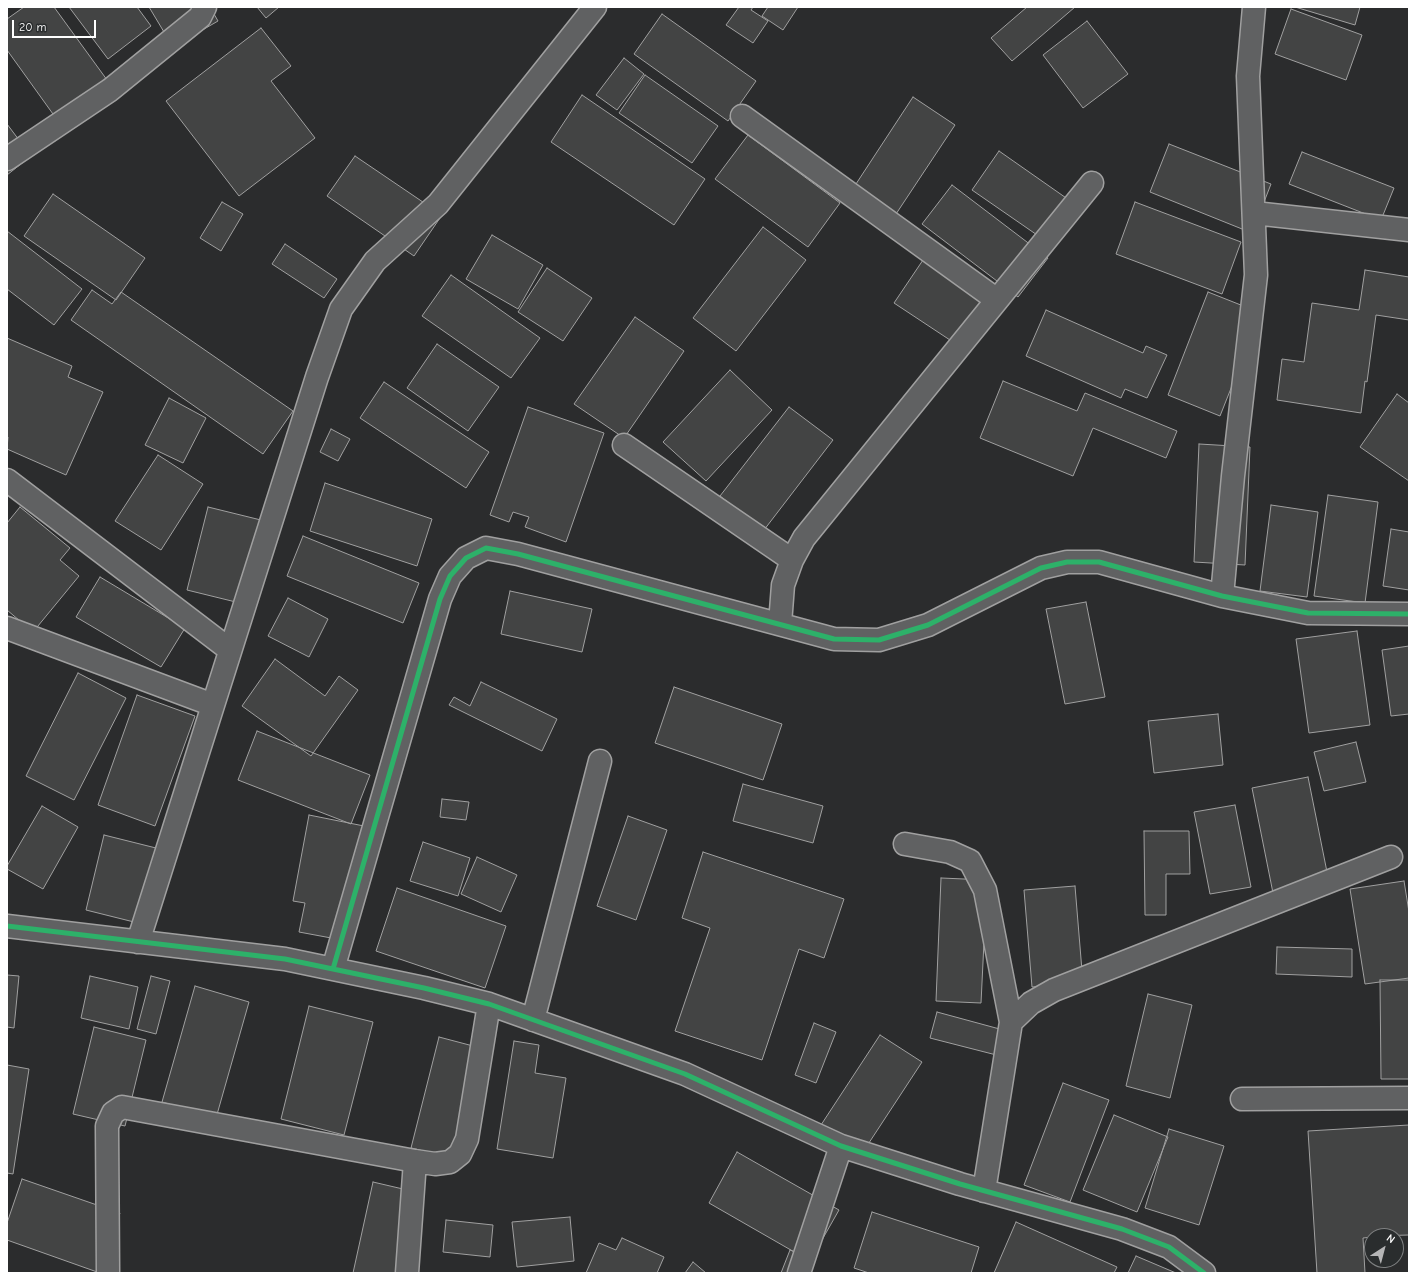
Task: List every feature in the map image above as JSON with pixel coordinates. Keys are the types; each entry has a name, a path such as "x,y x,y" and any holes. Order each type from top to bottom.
{"street":[{"path":"7,159 110,90 200,17 205,7"},
{"path":"138,942 317,377 341,309 375,261 438,204 595,7"},
{"path":"1222,596 1238,430 1256,275 1248,76 1254,7"},
{"path":"742,116 997,300"},
{"path":"780,624 783,585 792,560 804,538 1092,183"},
{"path":"1254,213 1409,230"},
{"path":"624,445 792,560"},
{"path":"7,480 230,650"},
{"path":"334,969 440,599 450,576 466,558 486,548 518,554 834,639 879,640 928,625 1041,568 1068,562 1099,562 1222,596 1308,613 1409,614"},
{"path":"7,628 213,705"},
{"path":"533,1020 600,761"},
{"path":"905,844 950,852 970,861 985,890 1011,1022 984,1191"},
{"path":"1011,1022 1031,1003 1054,990 1391,857"},
{"path":"7,926 285,959 424,988 489,1004 685,1074 841,1146 984,1191 1122,1229 1169,1247 1204,1273"},
{"path":"108,1273 107,1126 113,1113 122,1107 415,1161 435,1164 450,1162 460,1154 467,1139 489,1004"},
{"path":"1242,1099 1409,1098"},
{"path":"799,1273 841,1146"},
{"path":"407,1273 415,1161"}],"building":[{"path":"24,7 54,7 110,84 58,121 7,50 7,19"},
{"path":"69,7 137,7 151,26 108,59"},
{"path":"149,7 210,7 218,21 173,47"},
{"path":"257,7 279,7 266,18"},
{"path":"739,7 753,7 751,10 768,21 753,43 726,25"},
{"path":"768,7 798,7 783,30 762,16"},
{"path":"1027,7 1075,7 1012,61 991,38"},
{"path":"1295,7 1360,7 1355,25"},
{"path":"1291,9 1362,35 1346,80 1275,54"},
{"path":"662,14 756,81 728,121 634,54"},
{"path":"1087,21 1128,74 1083,108 1043,55"},
{"path":"261,28 291,66 271,81 315,138 239,196 166,101"},
{"path":"624,58 644,74 617,110 596,95"},
{"path":"645,75 718,126 692,163 619,113"},
{"path":"582,95 705,179 674,225 551,142"},
{"path":"913,97 955,125 896,214 854,187"},
{"path":"7,124 31,156 7,175"},
{"path":"748,135 840,203 808,247 715,179"},
{"path":"1169,144 1271,184 1252,233 1150,192"},
{"path":"999,151 1079,207 1053,246 972,190"},
{"path":"1302,152 1394,188 1381,220 1289,184"},
{"path":"355,156 442,215 414,256 327,196"},
{"path":"952,185 1048,258 1018,297 922,224"},
{"path":"53,194 145,258 116,300 24,236"},
{"path":"222,202 243,214 221,251 200,238"},
{"path":"1135,202 1241,242 1222,294 1116,254"},
{"path":"763,227 806,260 736,351 693,318"},
{"path":"7,231 82,289 54,325 7,289"},
{"path":"492,235 543,265 518,309 466,279"},
{"path":"285,244 337,279 324,298 272,264"},
{"path":"923,260 985,300 956,344 894,303"},
{"path":"547,268 592,298 563,341 518,312"},
{"path":"1365,270 1409,277 1409,320 1376,315 1367,382 1365,381 1361,413 1277,400 1282,359 1304,362 1312,303 1359,310"},
{"path":"451,275 540,338 511,378 422,316"},
{"path":"92,290 112,304 121,292 293,411 263,454 71,320"},
{"path":"1208,292 1261,313 1220,416 1168,395"},
{"path":"1046,310 1143,353 1146,346 1167,355 1147,398 1125,389 1121,398 1026,356"},
{"path":"635,317 684,351 624,438 574,404"},
{"path":"7,338 72,366 68,377 103,392 66,475 7,449"},
{"path":"437,344 499,387 468,431 407,388"},
{"path":"730,370 772,410 706,481 663,442"},
{"path":"1003,381 1077,411 1085,393 1177,431 1166,458 1093,428 1073,476 980,438"},
{"path":"384,382 489,452 466,488 360,418"},
{"path":"1397,394 1409,403 1409,481 1360,447"},
{"path":"169,398 206,418 183,463 145,445"},
{"path":"528,407 604,433 566,542 525,527 529,517 513,512 509,522 490,515"},
{"path":"789,407 833,440 764,530 720,496"},
{"path":"331,429 350,439 338,461 320,452"},
{"path":"1199,444 1250,447 1245,565 1194,562"},
{"path":"158,455 203,484 161,550 115,521"},
{"path":"325,483 432,519 417,566 310,531"},
{"path":"1328,495 1378,502 1365,603 1314,596"},
{"path":"1271,505 1318,512 1307,597 1260,591"},
{"path":"20,507 70,548 60,560 79,576 33,632 7,610 7,523"},
{"path":"208,507 269,522 248,605 187,590"},
{"path":"1391,529 1409,532 1409,590 1383,586"},
{"path":"303,536 419,583 403,623 287,576"},
{"path":"100,577 185,628 161,667 76,617"},
{"path":"510,591 592,609 582,652 501,634"},
{"path":"288,598 328,619 309,657 268,636"},
{"path":"1086,602 1105,697 1065,704 1046,609"},
{"path":"1357,631 1370,725 1309,733 1296,639"},
{"path":"1409,646 1409,714 1391,716 1382,650"},
{"path":"275,659 325,696 339,676 358,690 311,756 242,706"},
{"path":"78,673 126,698 74,800 26,776"},
{"path":"481,682 557,719 542,751 449,705 454,697 470,706"},
{"path":"674,687 782,724 763,780 655,743"},
{"path":"137,695 195,716 155,826 98,805"},
{"path":"1218,714 1223,765 1154,773 1148,721"},
{"path":"257,731 370,775 351,824 238,780"},
{"path":"1356,742 1366,782 1324,791 1314,752"},
{"path":"1308,777 1330,887 1274,898 1252,788"},
{"path":"743,784 823,806 813,843 733,821"},
{"path":"442,799 469,802 466,820 440,817"},
{"path":"1235,805 1251,887 1210,894 1194,812"},
{"path":"42,806 78,827 43,889 7,869 7,866"},
{"path":"309,815 364,826 342,940 299,932 305,903 293,901"},
{"path":"628,816 667,830 636,920 597,906"},
{"path":"1144,831 1189,831 1190,874 1166,874 1166,915 1145,915"},
{"path":"104,835 160,849 142,924 86,910"},
{"path":"423,842 470,858 458,896 410,881"},
{"path":"703,852 844,899 824,958 799,949 762,1060 675,1031 710,928 682,918"},
{"path":"477,857 517,875 501,912 461,894"},
{"path":"941,878 987,880 981,1003 936,1001"},
{"path":"1404,881 1409,912 1409,978 1365,984 1350,889"},
{"path":"1075,886 1083,983 1032,987 1024,890"},
{"path":"397,888 506,926 485,988 376,951"},
{"path":"1277,947 1352,949 1352,977 1276,974"},
{"path":"7,975 19,976 14,1028 7,1027"},
{"path":"90,976 138,987 129,1029 81,1018"},
{"path":"151,976 170,981 156,1034 137,1029"},
{"path":"1380,980 1409,980 1409,1079 1381,1079"},
{"path":"195,986 249,1002 216,1118 162,1102"},
{"path":"1148,994 1192,1005 1170,1098 1126,1086"},
{"path":"309,1006 373,1022 344,1135 281,1119"},
{"path":"937,1012 1018,1034 1012,1059 930,1038"},
{"path":"814,1023 836,1032 816,1083 795,1075"},
{"path":"94,1027 146,1040 125,1126 73,1114"},
{"path":"880,1035 922,1062 861,1155 819,1128"},
{"path":"439,1037 492,1051 465,1161 411,1148"},
{"path":"514,1041 539,1045 535,1073 566,1078 553,1158 497,1149"},
{"path":"7,1065 29,1069 13,1174 7,1173"},
{"path":"1063,1083 1109,1100 1070,1202 1024,1185"},
{"path":"1114,1115 1168,1137 1137,1212 1083,1190"},
{"path":"1409,1125 1409,1235 1404,1235 1404,1228 1364,1228 1363,1238 1365,1273 1317,1273 1308,1131"},
{"path":"1169,1129 1224,1146 1199,1225 1145,1208"},
{"path":"737,1152 839,1210 810,1261 709,1203"},
{"path":"22,1179 120,1213 100,1273 7,1240 7,1223"},
{"path":"373,1182 420,1193 402,1273 353,1273"},
{"path":"872,1212 979,1247 971,1273 869,1273 854,1268"},
{"path":"570,1217 574,1261 517,1267 512,1222"},
{"path":"446,1220 493,1225 490,1257 443,1252"},
{"path":"1016,1222 1117,1267 1114,1273 994,1273"},
{"path":"622,1238 664,1257 657,1273 586,1273 599,1243 616,1250"},
{"path":"790,1250 807,1257 800,1273 781,1273"},
{"path":"1136,1256 1176,1273 1128,1273"},
{"path":"693,1262 706,1273 685,1273"}],"cycle path":[{"path":"333,969 440,599 450,576 466,558 486,548 518,554 834,639 879,640 928,625 1041,568 1067,562 1099,562 1222,596 1308,613 1409,614"},
{"path":"7,926 285,959 424,988 489,1004 685,1074 841,1146 960,1184 1122,1229 1169,1247 1204,1273"}]}
